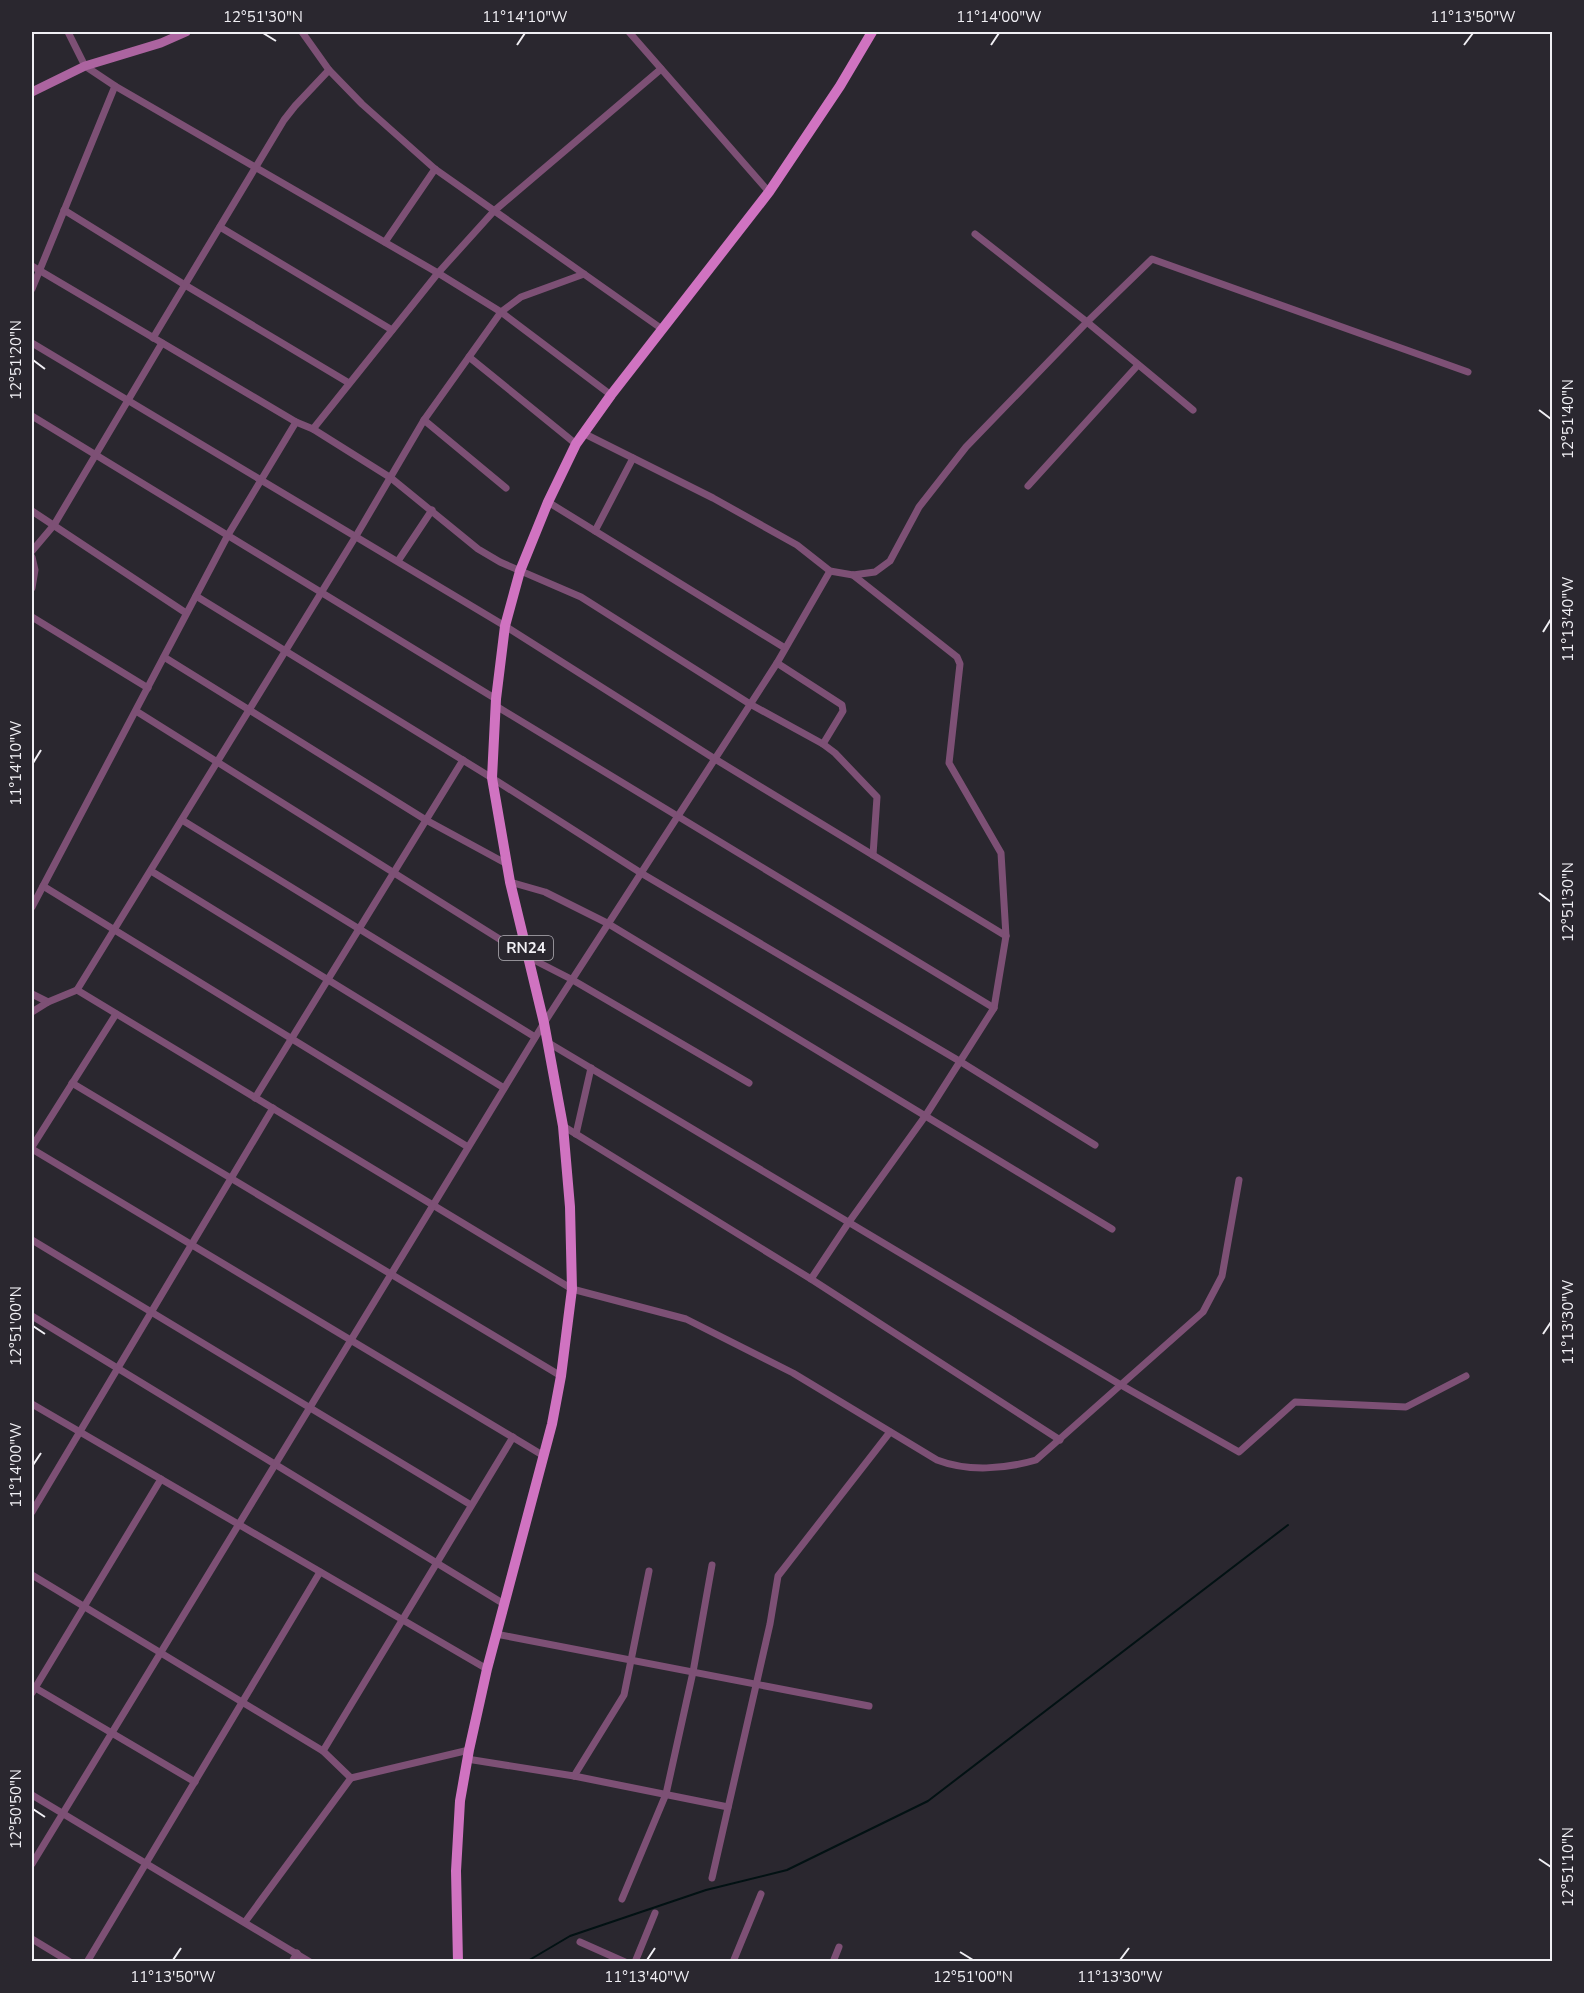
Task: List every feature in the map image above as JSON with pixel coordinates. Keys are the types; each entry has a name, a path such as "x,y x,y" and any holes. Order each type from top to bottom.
{"main road":[{"path":"32,92 85,66 160,43 186,32"},
{"name":"RN24","path":"458,1962 456,1871 460,1802 468,1754 486,1670 552,1424 561,1376 572,1289 570,1207 563,1126 544,1023 510,882 492,778 496,702 505,626 520,571 548,502 576,444 611,395 769,192 840,86 872,32"}],"street":[{"path":"68,32 85,66 115,86 438,273 501,312 611,395"},
{"path":"302,32 329,70 362,104 435,169 662,329"},
{"path":"629,32 769,192"},
{"path":"313,429 438,273 494,211 661,69"},
{"path":"153,338 295,106 329,70"},
{"path":"32,288 115,86"},
{"path":"385,242 435,169"},
{"path":"64,210 349,383"},
{"path":"220,227 392,330"},
{"path":"975,234 1087,322 1193,410"},
{"path":"583,433 713,498 797,545 830,571 853,575 875,572 890,561 919,507 966,447 1087,322 1152,259 1468,372"},
{"path":"32,266 296,422 313,429 390,478 478,549 500,562 581,597 750,704 823,744 835,753 877,797 873,855"},
{"path":"32,1012 48,1002 77,990 322,592 424,420 501,312 521,297 584,274"},
{"path":"32,551 54,525 162,343"},
{"path":"32,344 505,626 716,759 1006,936"},
{"path":"469,357 576,444"},
{"path":"1028,486 1138,365"},
{"path":"32,416 94,456 322,592 679,816 994,1008"},
{"path":"424,420 506,488"},
{"path":"32,907 228,535 296,422"},
{"path":"595,531 633,458"},
{"path":"548,502 785,648"},
{"path":"398,561 432,510"},
{"path":"32,511 186,613"},
{"path":"32,557 35,570 32,588"},
{"path":"32,1864 571,979 777,663 830,571"},
{"path":"811,1279 926,1115 994,1008 1006,936 1001,853 949,763 960,664 957,657 853,575"},
{"path":"196,596 492,778 641,873 961,1062 1095,1145"},
{"path":"32,617 148,688"},
{"path":"164,657 426,820 507,864"},
{"path":"777,663 843,705 843,711 823,744"},
{"path":"136,711 528,957 571,979 749,1083"},
{"path":"255,1098 463,760"},
{"path":"182,820 536,1037"},
{"path":"151,871 504,1088"},
{"path":"510,882 545,892 607,923 1112,1229"},
{"path":"43,886 468,1147"},
{"path":"77,990 572,1289 686,1319 793,1373 937,1460 954,1467 1011,1467 1036,1460 1203,1312 1222,1276 1239,1180"},
{"path":"32,994 48,1002"},
{"path":"116,1014 32,1148 544,1456"},
{"path":"547,1042 1121,1385 1239,1452 1294,1402 1406,1407 1466,1376"},
{"path":"576,1134 591,1068"},
{"path":"72,1083 561,1376"},
{"path":"32,1512 273,1108"},
{"path":"563,1126 811,1279 1059,1440"},
{"path":"32,1240 471,1505"},
{"path":"32,1316 504,1604"},
{"path":"32,1404 486,1670"},
{"path":"712,1878 770,1624 778,1576 890,1432"},
{"path":"322,1751 513,1437"},
{"path":"161,1479 32,1689 195,1782"},
{"path":"622,1899 666,1794 693,1672 712,1565"},
{"path":"573,1776 624,1695 649,1571"},
{"path":"87,1962 320,1572"},
{"path":"32,1575 322,1751 351,1778"},
{"path":"496,1634 869,1706"},
{"path":"245,1922 351,1778 468,1754 728,1807"},
{"path":"32,1795 310,1962"},
{"path":"733,1962 761,1894"},
{"path":"635,1962 655,1913"},
{"path":"32,1939 70,1962"},
{"path":"579,1942 625,1962"},
{"path":"833,1962 839,1947"},
{"path":"292,1962 297,1953"}],"waterway":[{"path":"526,1962 570,1936 706,1890 787,1870 928,1801 1288,1525"}]}
